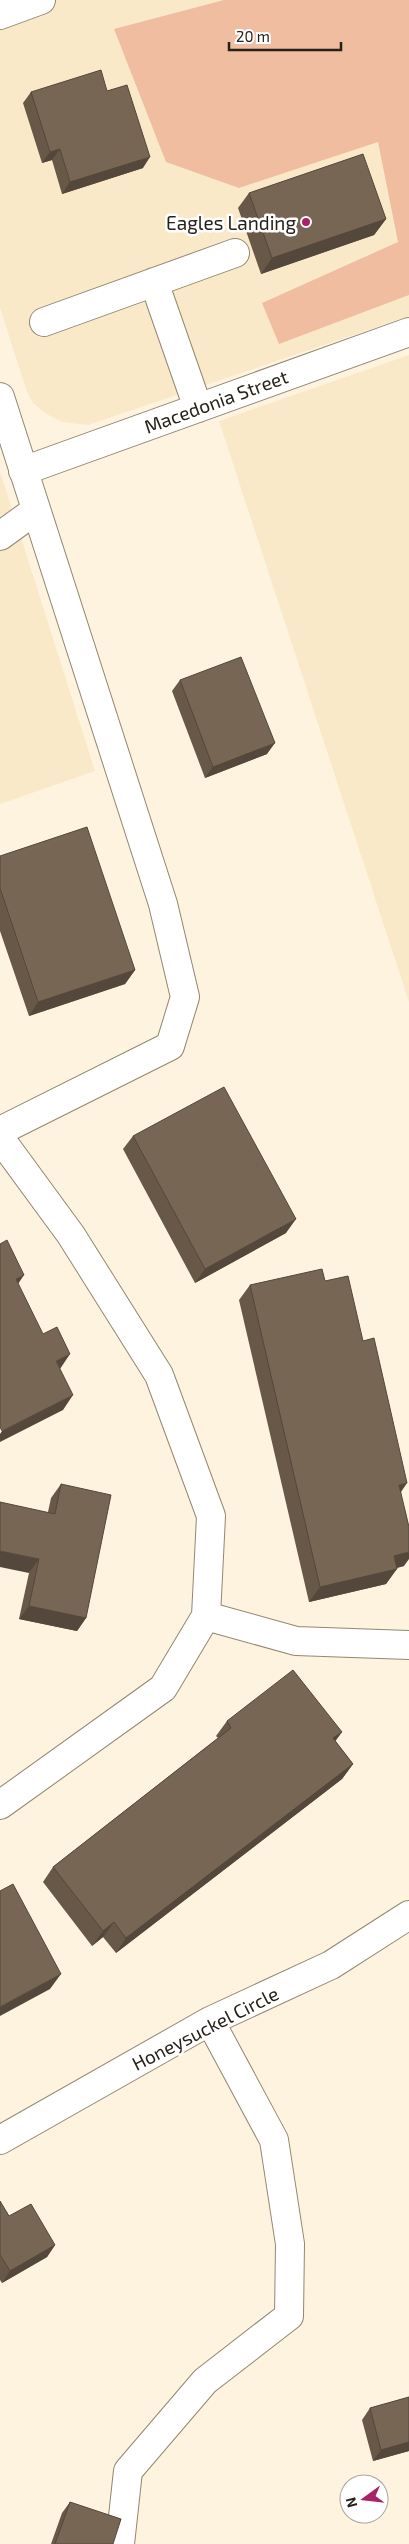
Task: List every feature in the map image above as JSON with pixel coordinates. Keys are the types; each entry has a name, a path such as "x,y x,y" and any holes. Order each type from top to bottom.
{"street":[{"path":"0,15 42,0"},
{"path":"44,322 235,253"},
{"path":"154,282 198,408"},
{"name":"Macedonia Street","path":"13,456 198,408 409,332"},
{"path":"0,397 13,456 36,510 162,904 185,997 170,1046 0,1131"},
{"path":"0,536 36,510"},
{"path":"0,1138 71,1235 159,1375 211,1516 206,1616 163,1688 0,1805"},
{"path":"206,1616 296,1641 409,1645"},
{"name":"Honeysuckel Circle","path":"0,2140 210,2021 331,1965 409,1915"},
{"path":"120,2544 128,2471 205,2381 289,2316 290,2244 274,2140 210,2021"}],"shaded area":[{"path":"0,0 409,0 409,316 88,425 62,422 45,413 33,403 27,392 0,308"},
{"path":"224,0 409,0 409,295 279,344 262,303 398,242 378,142 239,188 166,162 114,29"},
{"path":"409,355 409,1002 219,421"},
{"path":"0,471 95,771 0,804"}],"building":[{"path":"101,70 107,91 127,85 150,157 70,182 60,149 50,152 31,92"},
{"name":"Eagles Landing","path":"363,154 386,219 272,258 249,193"},
{"path":"241,657 275,743 213,767 180,680"},
{"path":"87,827 135,970 38,1002 0,888 0,856"},
{"path":"224,1087 296,1219 205,1269 133,1136"},
{"path":"7,1240 24,1275 16,1279 43,1334 57,1327 70,1354 56,1361 73,1395 2,1431 0,1427 0,1244"},
{"path":"322,1269 325,1281 348,1276 363,1341 374,1338 407,1483 399,1485 409,1527 409,1552 394,1556 397,1569 320,1587 250,1285"},
{"path":"61,1484 111,1495 86,1618 29,1606 39,1559 0,1551 0,1502 55,1514"},
{"path":"293,1670 342,1732 333,1738 353,1764 126,1938 114,1922 103,1931 53,1867 231,1728 227,1721"},
{"path":"13,1884 61,1974 0,2007 0,1891"},
{"path":"0,2201 9,2216 31,2204 55,2245 10,2271 0,2255"},
{"path":"409,2397 409,2442 381,2450 370,2408"},
{"path":"70,2502 121,2519 113,2544 55,2544"}],"place":[{"name":"Eagles Landing","path":"306,222"}]}
